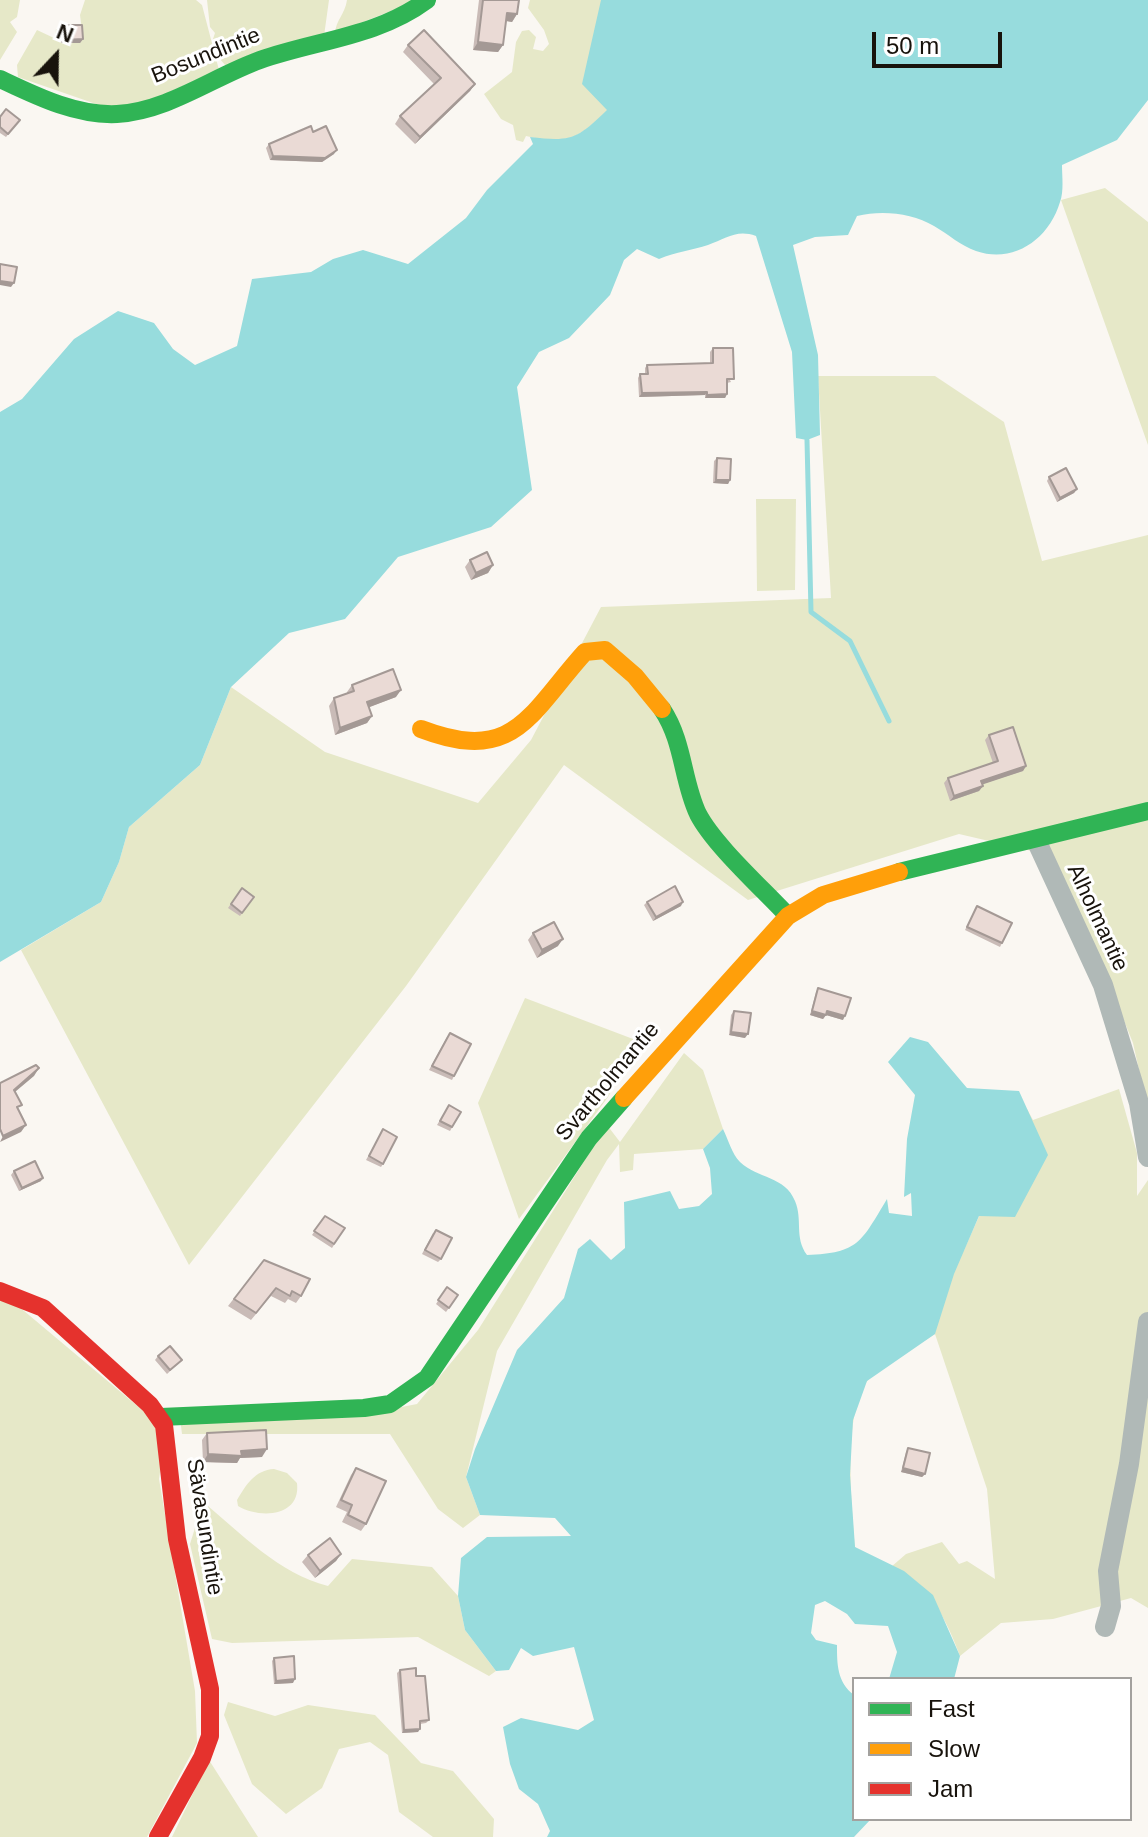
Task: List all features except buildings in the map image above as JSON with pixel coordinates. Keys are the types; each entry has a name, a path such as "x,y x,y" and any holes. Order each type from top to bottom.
{"street":[{"name":"Bosundintie","path":"0,79 77,109 120,114 280,52 376,29 414,12 427,0"},
{"path":"421,729 448,742 467,746 510,734 528,721 585,652 605,650 668,718 677,737 694,808 704,824 788,916"},
{"name":"Svartholmantie","path":"161,1417 364,1408 390,1404 408,1394 427,1378 466,1324 589,1138 704,1005 788,916 823,895 1148,811"},
{"name":"Alholmantie","path":"1036,840 1103,985 1139,1103 1148,1157"},
{"path":"0,1291 43,1308 161,1417"},
{"path":"1105,1627 1111,1606 1108,1571 1129,1464 1148,1322"},
{"name":"Sävasundintie","path":"158,1837 202,1758 210,1736 210,1689 177,1539 161,1417"}],"green space":[{"path":"0,0 20,0 17,17 10,22 17,32 0,60"},
{"path":"85,0 196,0 202,5 219,70 122,113 18,77 17,65 37,30 54,38 56,29 82,30 80,15"},
{"path":"207,0 329,0 324,36 226,66 219,58 213,39 215,33 210,27"},
{"path":"347,0 419,0 335,33"},
{"path":"530,0 601,0 608,110 580,133 562,140 526,136 523,142 516,140 513,125 501,119 484,94 512,72 516,42 522,31 529,30 536,37 533,49 543,51 549,44 544,30 528,8"},
{"path":"1105,188 1148,222 1148,445 1061,200"},
{"path":"818,376 935,376 1004,422 1042,561 1148,535 1148,1110 1133,1043 1094,946 1049,855 959,834 748,900 564,765 406,986 189,1265 21,950 101,902 119,862 129,827 200,765 231,687 325,752 478,803 531,740 601,607 831,598"},
{"path":"756,499 796,499 795,590 757,591"},
{"path":"525,998 641,1042 608,1097 519,1219 478,1103"},
{"path":"684,1053 703,1070 723,1129 703,1149 634,1154 633,1170 620,1172 619,1144 607,1160 497,1351 466,1477 480,1515 463,1528 438,1509 390,1434 182,1434 180,1418 366,1414 417,1404 478,1330 607,1125 620,1142"},
{"path":"1119,1089 1137,1153 1137,1196 1148,1180 1148,1608 1131,1598 1053,1619 1001,1623 960,1656 942,1616 925,1591 904,1573 891,1567 906,1554 942,1542 959,1564 967,1561 995,1579 987,1489 935,1334 874,1374 860,1395 852,1437 851,1485 855,1547 862,1554 852,1564 829,1393 964,1250 1027,1109 1033,1120"},
{"path":"0,1298 11,1300 166,1430 159,1479 195,1691 197,1743 147,1837 0,1837"},
{"path":"274,1469 287,1473 297,1483 293,1503 286,1509 267,1513 238,1506 237,1500 252,1479 261,1472"},
{"path":"203,1502 277,1562 328,1586 352,1559 432,1567 458,1596 465,1630 496,1671 489,1676 418,1637 232,1643 212,1639 190,1544"},
{"path":"228,1702 275,1716 308,1705 375,1715 421,1763 453,1771 494,1819 493,1837 433,1837 399,1812 388,1755 370,1742 339,1749 322,1788 286,1814 252,1784 224,1715"},
{"path":"209,1760 258,1837 172,1837"}],"water":[{"path":"601,0 1148,0 1148,100 1117,140 1062,165 1062,193 1055,215 1039,237 1016,251 990,254 976,251 925,222 887,213 857,216 848,235 815,237 793,245 818,355 820,435 807,440 796,438 792,352 756,236 737,234 659,259 637,249 624,260 610,295 569,338 539,352 517,387 532,490 491,527 398,557 345,619 289,633 231,687 200,765 129,827 119,862 101,902 0,962 0,412 22,399 74,339 118,311 154,323 173,349 195,365 237,346 252,279 311,272 333,259 363,250 408,264 466,218 487,190 533,144 530,137 556,139 573,136 581,133 607,110 582,84"},
{"path":"910,1037 928,1042 967,1088 1019,1091 1048,1155 1015,1217 979,1216 954,1274 935,1334 867,1381 853,1420 850,1475 855,1547 904,1571 933,1595 960,1656 955,1677 890,1677 897,1652 888,1626 855,1624 847,1614 825,1601 815,1605 811,1633 816,1640 837,1645 841,1678 852,1693 852,1821 869,1821 854,1837 547,1837 550,1831 538,1804 519,1789 510,1764 503,1727 521,1718 578,1730 594,1720 574,1647 533,1656 521,1648 509,1670 496,1671 465,1630 458,1596 461,1558 487,1537 571,1536 555,1518 480,1515 466,1477 517,1350 564,1298 578,1249 590,1239 611,1260 625,1248 624,1202 670,1191 679,1209 699,1206 712,1194 710,1168 703,1149 723,1129 740,1162 778,1182 791,1193 797,1208 801,1242 807,1255 838,1251 857,1242 887,1199 889,1213 912,1216 911,1193 904,1197 907,1139 915,1095 888,1062"}],"waterway":[{"path":"807,440 811,612 850,641 889,721"}],"traffic: fast":[{"path":"0,79 42,98 86,112 136,112 172,100 260,60 388,22 427,0"},
{"path":"662,709 675,735 693,801 705,826 788,916"},
{"path":"899,872 1148,811"},
{"path":"161,1417 364,1408 390,1404 427,1378 589,1138 624,1098"}],"traffic: slow":[{"path":"421,729 453,739 478,741 499,737 533,713 585,652 605,650 635,676 662,709"},
{"path":"624,1098 788,916 823,895 899,872"}],"traffic: jam":[{"path":"0,1291 43,1308 150,1405 164,1425 177,1539 210,1689 210,1736 202,1758 158,1837"}]}
